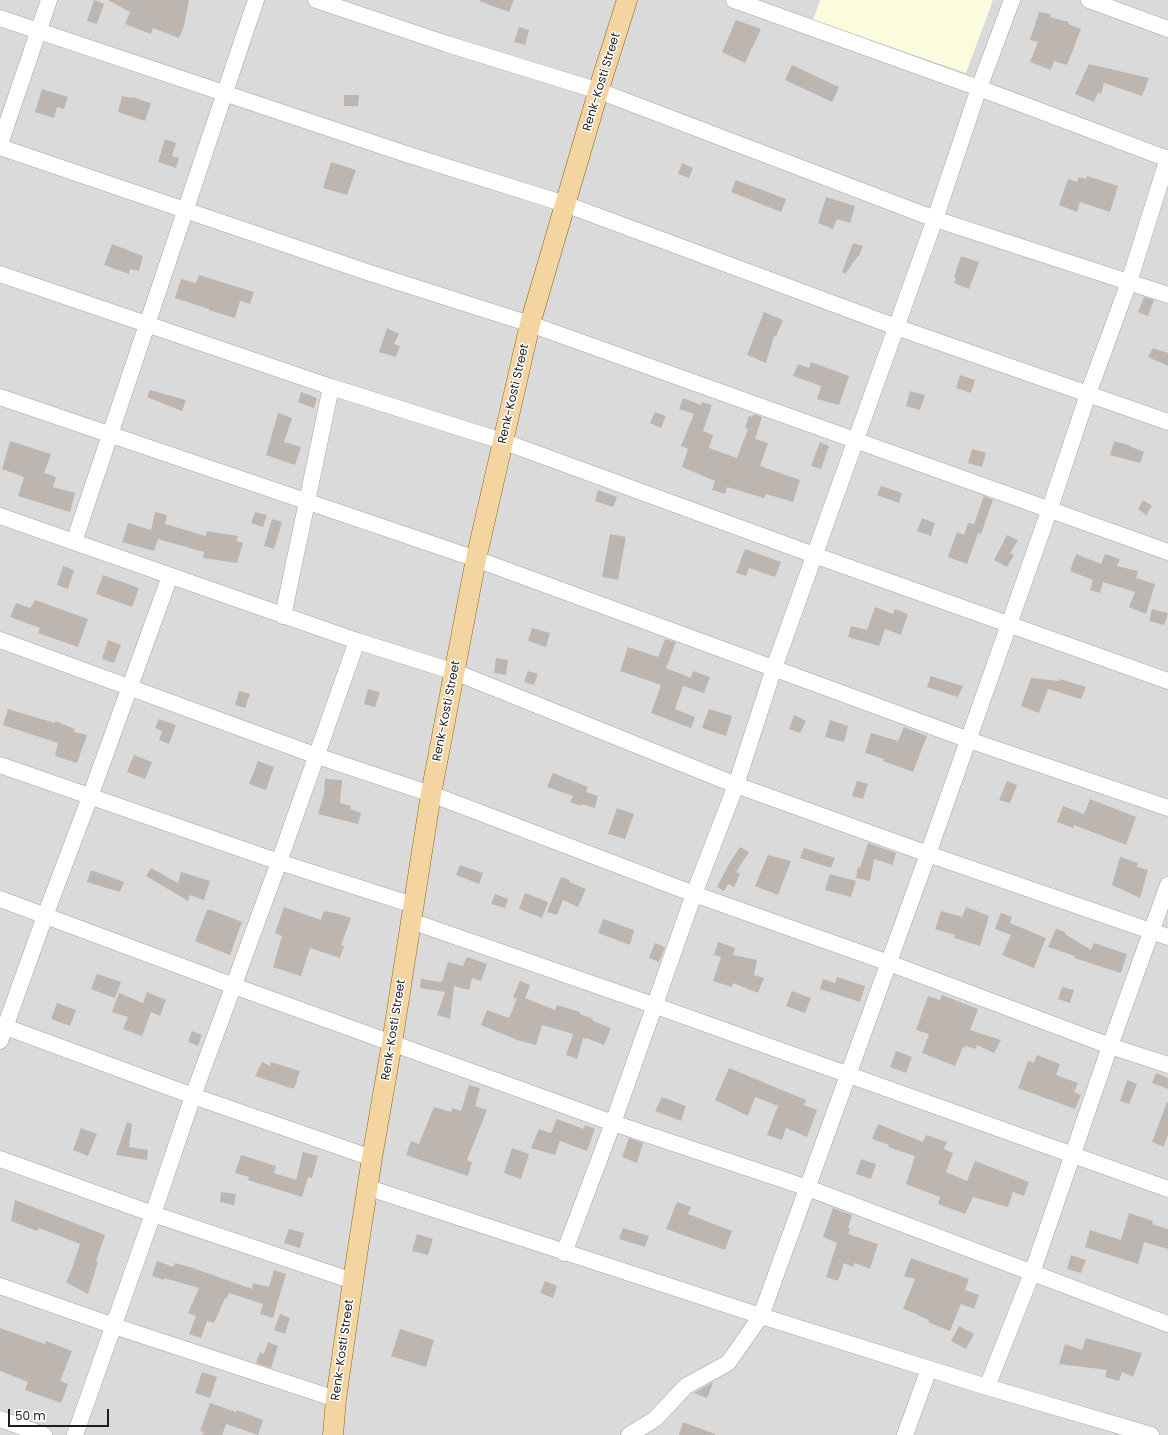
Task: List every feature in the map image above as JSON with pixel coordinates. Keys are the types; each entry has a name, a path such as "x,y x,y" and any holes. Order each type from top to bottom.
{"main road":[{"name":"Renk-Kosti Street","path":"332,1435 353,1280 369,1188 372,1158 392,1043 431,794 476,559 530,324 627,0"}],"street":[{"path":"0,144 49,0"},
{"path":"74,542 256,0"},
{"path":"316,0 447,44 599,91 935,219 1168,295"},
{"path":"629,1435 654,1419 686,1386 728,1363 761,1316 1050,511 1088,394 1129,282 1168,159 979,88 734,0"},
{"path":"564,1253 614,1123 694,894 736,784 774,668 935,219 979,88 1012,0"},
{"path":"1089,0 1168,29"},
{"path":"0,18 402,153 565,204 896,327 1168,422"},
{"path":"0,147 370,273 530,324 1168,552"},
{"path":"0,274 331,387 502,441 814,555 1168,680"},
{"path":"283,616 331,387"},
{"path":"0,397 476,559 969,740 1168,808"},
{"path":"0,516 283,616 455,672 736,784 928,854 1168,936"},
{"path":"170,576 90,797 2,1031 372,1158"},
{"path":"0,640 317,756 431,794 694,894 889,963 1110,1046 1168,1065"},
{"path":"75,1435 193,1096 279,862 357,641"},
{"path":"0,765 279,862 656,1006 1072,1156 1168,1189"},
{"path":"988,1387 1032,1273 1110,1046 1168,885"},
{"path":"0,899 234,986 614,1123 808,1188 1168,1324"},
{"path":"0,1159 153,1214 353,1280"},
{"path":"369,1188 564,1253 761,1316 929,1369 1151,1435"},
{"path":"0,1286 114,1326 336,1399"},
{"path":"905,1435 929,1369"},
{"path":"0,1419 44,1435"}],"shaded area":[{"path":"0,0 1168,0 1168,1435 0,1435"},
{"path":"820,0 993,0 966,73 813,20"}],"building":[{"path":"94,0 104,4 97,24 87,21"},
{"path":"108,0 189,0 184,26 179,38 153,28 151,34 125,24 130,12"},
{"path":"514,0 509,12 479,1"},
{"path":"1039,12 1051,14 1050,17 1069,22 1068,24 1081,29 1067,65 1054,61 1051,70 1030,62 1038,42 1030,40"},
{"path":"736,20 761,29 745,63 722,52"},
{"path":"519,27 529,30 525,45 514,42"},
{"path":"1089,64 1149,78 1142,96 1104,83 1101,94 1098,93 1094,102 1075,94"},
{"path":"792,65 839,87 832,102 785,80"},
{"path":"42,89 68,97 64,109 57,107 54,118 35,112"},
{"path":"344,95 359,95 358,106 344,106"},
{"path":"122,96 132,97 151,103 145,121 118,112"},
{"path":"165,139 176,143 172,156 179,158 176,168 158,162"},
{"path":"331,162 356,170 347,195 323,188"},
{"path":"682,163 693,168 689,178 678,174"},
{"path":"1087,176 1118,186 1110,212 1080,202 1077,212 1059,205 1068,179 1077,182 1079,177 1086,179"},
{"path":"736,180 786,199 781,212 731,192"},
{"path":"826,197 855,206 850,223 837,219 833,229 818,223"},
{"path":"853,243 863,246 859,256 845,274 842,272"},
{"path":"112,244 143,256 139,271 130,269 129,274 104,265"},
{"path":"961,256 979,262 969,289 954,283 956,279 954,277"},
{"path":"199,275 254,292 250,304 240,301 235,318 175,298 181,279 196,283"},
{"path":"1144,297 1154,300 1148,316 1138,312"},
{"path":"764,312 783,320 776,336 774,336 766,363 747,355"},
{"path":"387,328 399,334 394,344 400,346 396,357 379,352"},
{"path":"1153,348 1168,353 1168,366 1148,357"},
{"path":"811,362 849,376 839,405 817,399 821,386 793,376 798,364 809,368"},
{"path":"960,375 975,380 971,393 956,388"},
{"path":"150,390 186,400 182,411 147,397"},
{"path":"910,391 925,395 920,410 906,406"},
{"path":"301,392 317,398 314,408 298,402"},
{"path":"683,398 701,405 702,402 712,405 703,431 713,435 709,448 737,458 748,429 745,428 749,416 752,417 754,414 762,417 755,439 768,443 760,466 800,480 793,502 766,494 764,498 727,487 725,494 712,490 715,481 682,467 688,449 681,446 694,414 679,409"},
{"path":"655,412 666,416 661,428 650,423"},
{"path":"278,413 292,418 284,442 301,447 295,465 266,455"},
{"path":"10,441 51,454 44,473 56,477 53,487 75,493 70,512 18,496 24,477 2,469"},
{"path":"1114,441 1129,445 1144,452 1140,463 1110,455"},
{"path":"820,442 829,446 821,469 811,466"},
{"path":"972,449 986,453 982,467 968,463"},
{"path":"881,486 902,493 899,503 877,495"},
{"path":"598,490 617,497 613,507 595,501"},
{"path":"984,496 993,500 981,534 978,533 967,564 948,557 957,532 964,535 968,523 974,524"},
{"path":"1143,500 1152,506 1146,515 1138,509"},
{"path":"155,512 167,515 165,524 206,536 207,531 238,536 236,541 243,543 237,563 203,558 204,552 158,539 154,551 122,542 128,523 151,530"},
{"path":"255,512 267,515 263,527 251,523"},
{"path":"922,518 935,523 931,536 917,531"},
{"path":"272,519 282,522 274,549 264,546"},
{"path":"610,534 626,537 618,580 602,577"},
{"path":"1007,535 1018,540 1010,553 1014,555 1007,567 994,560"},
{"path":"745,549 781,562 775,577 749,568 746,576 736,573"},
{"path":"1076,554 1101,564 1105,554 1120,559 1117,566 1138,571 1136,578 1155,584 1146,614 1129,607 1135,592 1103,582 1100,593 1090,590 1093,580 1070,571"},
{"path":"63,566 74,570 68,589 57,585"},
{"path":"103,575 139,588 132,607 96,594"},
{"path":"35,600 88,619 78,647 38,633 40,628 10,617 16,603 30,608"},
{"path":"875,607 893,614 895,609 908,614 901,635 885,629 879,646 848,637 851,626 867,630"},
{"path":"1152,609 1168,613 1164,625 1149,621"},
{"path":"532,628 550,633 546,647 528,641"},
{"path":"665,639 676,642 666,668 691,678 693,671 710,677 704,693 683,686 675,709 695,717 691,728 651,713 661,685 620,671 628,647 658,657"},
{"path":"108,640 121,645 114,663 102,659"},
{"path":"496,658 508,660 506,675 494,673"},
{"path":"528,671 538,674 534,685 524,682"},
{"path":"931,676 963,686 958,697 927,687"},
{"path":"1031,678 1059,681 1060,679 1086,687 1081,699 1048,689 1039,713 1021,706"},
{"path":"368,689 380,692 375,707 364,704"},
{"path":"239,691 250,694 245,708 235,705"},
{"path":"8,709 55,723 55,721 75,729 74,732 87,735 77,763 55,756 58,743 3,725"},
{"path":"709,709 732,716 726,736 702,728"},
{"path":"794,715 806,721 800,733 789,729"},
{"path":"159,719 176,725 169,744 159,740 162,731 155,728"},
{"path":"830,720 848,726 844,742 825,737"},
{"path":"904,727 927,736 913,772 883,761 884,759 865,753 871,733 898,741"},
{"path":"134,755 152,762 145,779 127,772"},
{"path":"258,761 274,767 266,790 249,784"},
{"path":"553,773 588,787 586,792 598,796 595,808 581,804 581,806 570,802 573,796 547,787"},
{"path":"325,779 342,780 340,803 351,806 350,809 361,813 358,824 318,814 324,794"},
{"path":"857,781 868,784 863,799 852,796"},
{"path":"1007,781 1017,785 1010,803 999,800"},
{"path":"1090,799 1136,817 1126,845 1074,825 1073,828 1057,822 1063,806 1084,814"},
{"path":"617,808 634,814 625,839 608,834"},
{"path":"868,843 896,853 893,865 874,859 870,881 856,878 858,867 860,868"},
{"path":"740,847 749,852 736,872 740,874 734,887 728,884 724,891 717,887"},
{"path":"804,848 835,858 831,868 800,858"},
{"path":"768,855 791,861 778,895 755,886"},
{"path":"1120,857 1138,863 1137,867 1148,870 1140,898 1112,885"},
{"path":"460,865 483,873 479,884 456,875"},
{"path":"151,868 178,883 181,872 210,881 204,900 190,895 188,901 146,876"},
{"path":"91,870 124,882 120,892 87,882"},
{"path":"830,874 856,881 851,897 825,890"},
{"path":"561,877 586,889 578,907 563,900 557,915 547,912"},
{"path":"525,893 548,902 542,918 519,909"},
{"path":"495,894 508,899 505,908 491,904"},
{"path":"284,907 321,920 324,911 351,918 341,945 344,946 340,958 310,948 301,976 273,967 282,936 275,933"},
{"path":"966,907 989,916 980,946 954,938 955,935 935,929 941,911 962,917"},
{"path":"207,910 211,910 242,922 230,955 195,941"},
{"path":"1001,913 1012,917 1010,923 1046,938 1034,968 1002,955 1011,935 995,929"},
{"path":"603,919 634,930 630,945 598,933"},
{"path":"1056,929 1065,932 1065,934 1091,950 1094,943 1127,954 1121,973 1074,958 1075,956 1048,947"},
{"path":"718,942 735,948 733,955 757,960 754,975 764,978 758,993 733,983 732,987 713,981 721,957 714,955"},
{"path":"655,943 665,947 659,962 649,958"},
{"path":"467,957 487,964 481,981 472,978 469,990 454,986 450,1019 437,1015 445,992 420,988 421,979 442,982 448,962 463,966"},
{"path":"97,974 121,982 115,998 91,989"},
{"path":"837,977 865,986 860,1002 820,989 823,979 835,983"},
{"path":"520,981 530,985 525,998 555,1010 557,1005 580,1012 580,1014 593,1019 593,1021 611,1028 604,1045 583,1038 577,1059 566,1055 573,1034 542,1025 536,1045 517,1040 481,1025 487,1010 509,1018 517,999 513,997"},
{"path":"1062,987 1074,990 1070,1003 1058,999"},
{"path":"792,991 811,998 805,1013 786,1006"},
{"path":"147,992 166,1000 160,1016 151,1012 142,1036 123,1029 128,1017 112,1012 119,993 143,1003"},
{"path":"942,995 978,1009 970,1030 1001,1040 994,1053 977,1045 976,1049 966,1046 965,1048 963,1047 955,1066 922,1053 929,1034 916,1030 928,996 940,1000"},
{"path":"57,1003 76,1010 70,1026 51,1019"},
{"path":"192,1031 202,1035 198,1046 188,1042"},
{"path":"896,1051 912,1057 906,1073 890,1067"},
{"path":"1037,1055 1060,1064 1056,1075 1078,1083 1074,1092 1081,1095 1075,1109 1018,1088 1028,1061 1034,1063"},
{"path":"262,1062 270,1066 271,1062 300,1071 294,1089 255,1076"},
{"path":"729,1068 806,1100 804,1105 817,1110 807,1137 786,1128 782,1140 767,1135 778,1106 755,1097 748,1116 715,1100"},
{"path":"1156,1073 1168,1078 1168,1089 1152,1083"},
{"path":"1127,1080 1137,1084 1129,1104 1120,1101"},
{"path":"469,1085 480,1088 475,1106 487,1110 467,1160 472,1162 468,1176 406,1155 411,1141 419,1144 434,1107 451,1112 452,1108 461,1111"},
{"path":"662,1097 686,1106 681,1121 655,1111"},
{"path":"1167,1102 1168,1134 1164,1147 1152,1142"},
{"path":"557,1119 584,1129 585,1125 595,1129 587,1151 560,1141 555,1155 531,1148 539,1129 551,1133"},
{"path":"127,1122 132,1124 129,1147 148,1150 147,1160 116,1155"},
{"path":"878,1124 923,1142 926,1135 947,1142 944,1149 953,1153 946,1172 967,1181 975,1161 1029,1182 1024,1196 1013,1192 1008,1207 973,1197 965,1214 938,1204 940,1197 906,1184 915,1156 888,1147 889,1145 872,1139"},
{"path":"81,1128 97,1134 88,1156 73,1150"},
{"path":"629,1138 643,1143 637,1163 622,1157"},
{"path":"512,1148 529,1154 521,1179 504,1173"},
{"path":"303,1152 318,1156 312,1178 308,1177 302,1197 248,1180 249,1177 235,1173 241,1155 276,1166 274,1173 296,1180"},
{"path":"861,1159 876,1164 871,1179 856,1174"},
{"path":"221,1192 236,1194 234,1205 220,1202"},
{"path":"15,1200 105,1235 96,1261 98,1262 88,1294 66,1282 80,1244 39,1228 37,1231 11,1221"},
{"path":"677,1202 691,1207 688,1214 732,1231 725,1250 666,1229"},
{"path":"833,1208 852,1215 848,1228 850,1229 848,1234 878,1244 870,1269 855,1263 853,1267 844,1263 838,1281 826,1277 837,1243 823,1237"},
{"path":"1129,1213 1153,1221 1152,1224 1168,1229 1168,1249 1144,1242 1138,1264 1085,1247 1090,1230 1121,1240"},
{"path":"623,1228 649,1236 645,1247 619,1239"},
{"path":"289,1229 304,1233 300,1248 284,1243"},
{"path":"417,1234 433,1239 428,1255 412,1251"},
{"path":"1071,1255 1086,1260 1081,1273 1067,1269"},
{"path":"911,1258 969,1279 965,1290 979,1295 974,1309 961,1304 950,1331 928,1322 929,1320 917,1314 903,1309 915,1279 904,1276"},
{"path":"157,1261 173,1267 175,1263 193,1268 252,1289 253,1283 269,1287 274,1270 286,1274 273,1318 260,1314 263,1304 229,1293 227,1298 225,1298 214,1323 207,1321 201,1338 189,1334 196,1316 188,1313 199,1288 152,1276"},
{"path":"545,1281 557,1286 553,1298 540,1293"},
{"path":"280,1314 290,1318 285,1334 274,1330"},
{"path":"959,1326 974,1334 966,1349 951,1341"},
{"path":"0,1328 45,1344 46,1341 72,1351 60,1381 68,1384 61,1403 25,1390 28,1382 0,1371"},
{"path":"400,1329 434,1340 426,1367 391,1356"},
{"path":"1086,1338 1142,1353 1133,1377 1122,1372 1119,1381 1105,1377 1107,1370 1059,1364 1065,1344 1082,1350"},
{"path":"268,1342 278,1346 271,1368 256,1363 260,1352 264,1354"},
{"path":"202,1372 217,1377 210,1398 195,1393"},
{"path":"713,1383 707,1398 694,1393"},
{"path":"210,1403 236,1412 237,1410 263,1420 258,1435 226,1424 222,1435 202,1435 204,1432 200,1431"},
{"path":"683,1422 715,1434 715,1435 679,1435"}]}
